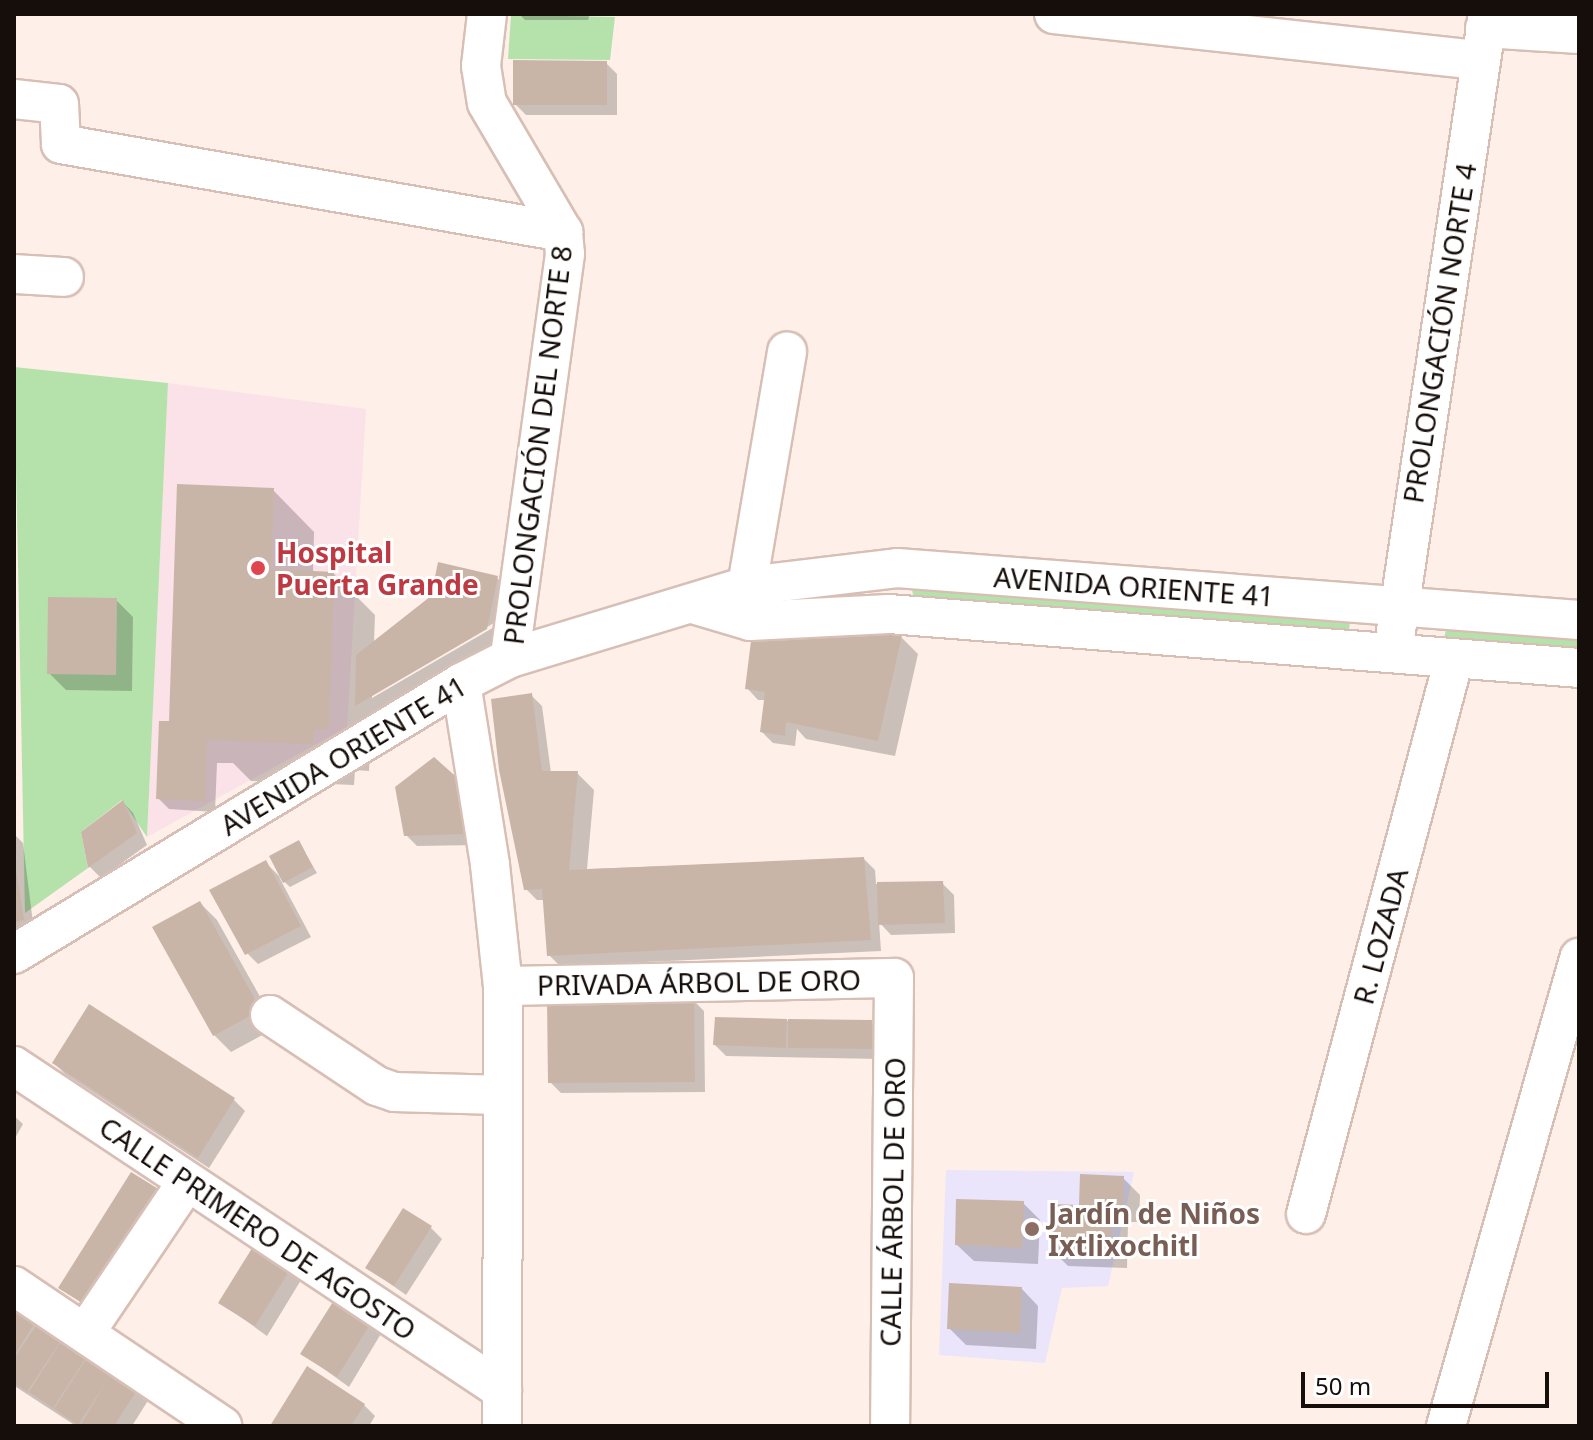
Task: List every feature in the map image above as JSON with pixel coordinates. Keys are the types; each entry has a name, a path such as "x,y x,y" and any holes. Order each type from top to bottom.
{"street":[{"name":"PROLONGACIÓN DEL NORTE 8","path":"487,14 481,66 487,103 563,232 565,254 510,658"},
{"path":"1054,14 1484,34 1579,34"},
{"name":"PROLONGACIÓN NORTE 4","path":"1394,653 1398,607 1484,34"},
{"path":"14,99 59,104 61,144 563,232"},
{"path":"14,274 64,277"},
{"path":"748,604 787,351"},
{"name":"AVENIDA ORIENTE 41","path":"748,604 897,568 1579,620"},
{"name":"AVENIDA ORIENTE 41","path":"14,954 461,683 510,658 693,604 748,604 889,614 1579,668"},
{"name":"R. LOZADA","path":"1306,1214 1454,659"},
{"path":"461,683 490,865 503,986 502,1408"},
{"path":"1446,1426 1579,958"},
{"name":"PRIVADA ÁRBOL DE ORO","path":"503,986 894,978"},
{"name":"CALLE ÁRBOL DE ORO","path":"890,1426 894,978"},
{"path":"270,1015 377,1086 394,1092 503,1095"},
{"name":"CALLE PRIMERO DE AGOSTO","path":"14,1066 187,1182 502,1408"},
{"path":"85,1333 187,1182"},
{"path":"14,1286 222,1426"}],"shaded area":[{"name":"Hospital Puerta Grande","path":"168,383 366,409 347,727 147,837"},
{"name":"Jardín de Niños Ixtlixochitl","path":"946,1170 1134,1172 1108,1286 1062,1288 1045,1363 939,1355"}],"green space":[{"path":"511,15 615,17 610,60 508,59"},
{"path":"14,367 168,383 147,837 122,800 81,832 88,868 25,913"},
{"path":"912,589 1105,600 1350,622 1349,630 913,595"},
{"path":"1446,629 1579,641 1579,650 1444,639"}],"building":[{"path":"513,60 607,61 607,105 513,105"},
{"path":"177,484 274,488 271,569 334,572 329,730 314,729 313,744 207,740 205,801 156,799 159,721 169,721"},
{"path":"438,562 498,576 487,629 355,706 356,655 431,596"},
{"path":"48,597 117,598 116,675 47,674"},
{"path":"798,632 902,635 878,741 786,722 785,736 760,732 765,692 745,689 752,633 798,639"},
{"path":"532,693 542,771 578,771 569,870 864,857 871,940 547,956 542,889 524,890 499,770 491,699"},
{"path":"434,757 462,782 468,834 404,836 395,787"},
{"path":"123,800 137,833 88,868 81,832"},
{"path":"299,840 313,867 283,883 269,856"},
{"path":"14,856 24,920 14,922"},
{"path":"266,860 301,926 245,955 209,890"},
{"path":"943,881 945,923 878,925 877,882"},
{"path":"200,901 261,1010 213,1036 152,927"},
{"path":"694,998 695,1082 548,1083 547,999"},
{"path":"89,1004 235,1098 198,1158 52,1063"},
{"path":"715,1017 787,1019 786,1048 713,1045"},
{"path":"788,1019 872,1020 872,1049 788,1048"},
{"path":"131,1172 168,1195 95,1311 58,1288"},
{"path":"1080,1174 1124,1176 1123,1207 1112,1206 1111,1252 1049,1249 1051,1204 1079,1205"},
{"path":"956,1199 1024,1201 1022,1248 955,1245"},
{"path":"403,1208 432,1226 394,1286 365,1268"},
{"path":"254,1245 291,1268 255,1326 218,1303"},
{"path":"949,1283 1022,1287 1020,1333 947,1329"},
{"path":"336,1297 373,1320 337,1377 300,1354"},
{"path":"14,1307 36,1321 14,1356"},
{"path":"39,1321 63,1337 27,1392 14,1383 14,1359"},
{"path":"64,1337 89,1353 53,1408 29,1392"},
{"path":"89,1355 139,1387 114,1426 80,1426 107,1381 78,1425 54,1409"},
{"path":"307,1366 365,1404 351,1426 270,1426"}],"place":[{"name":"Hospital Puerta Grande","path":"258,568"},
{"name":"Jardín de Niños Ixtlixochitl","path":"1032,1229"}]}
